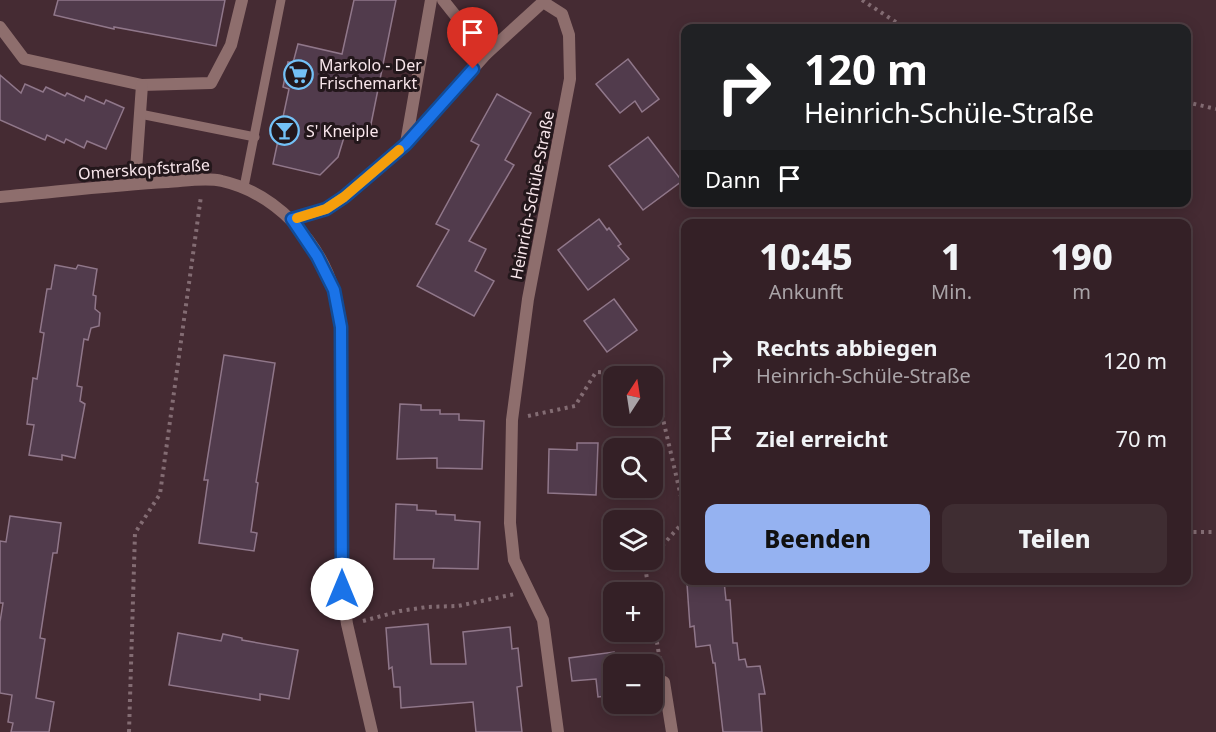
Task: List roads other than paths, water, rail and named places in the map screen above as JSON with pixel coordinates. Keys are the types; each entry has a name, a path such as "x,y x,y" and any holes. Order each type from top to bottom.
{"street":[{"path":"0,27 24,59 142,84 211,83 231,45 242,0"},
{"path":"406,144 431,0"},
{"path":"443,0 486,54"},
{"name":"Heinrich-Schüle-Straße","path":"292,219 326,209 344,197 406,144 486,54 543,2 562,14 569,35 570,79 528,299 512,420 510,523 514,560 543,620 558,732"},
{"path":"135,184 142,84"},
{"name":"Omerskopfstraße","path":"0,197 135,184 220,180 244,187 292,219 317,256 334,290 341,327 342,589 347,624 372,732"},
{"path":"664,682 672,732"}],"lane":[{"path":"244,187 281,0"},
{"path":"140,114 255,137"}],"place":[{"name":"Markolo - Der Frischemarkt","path":"298,74"},
{"name":"S' Kneiple","path":"285,131"}]}
